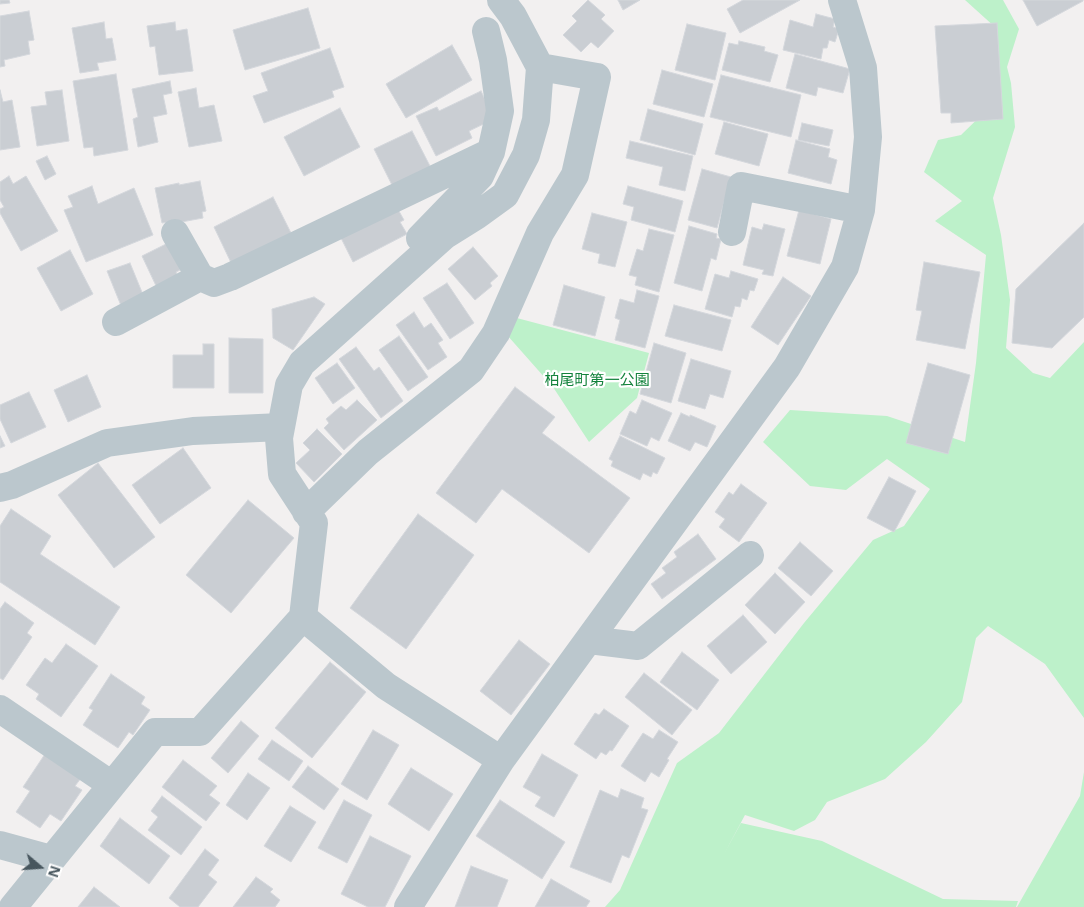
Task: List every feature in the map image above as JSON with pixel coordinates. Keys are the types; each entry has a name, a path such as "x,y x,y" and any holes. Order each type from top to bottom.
{"street":[{"path":"13,907 155,732 200,732 303,617 314,523 282,474 280,438 289,385 302,363 444,236 505,196 526,155 536,120 540,67 513,16 501,0"},
{"path":"408,907 501,760 787,367 845,267 861,210 868,137 863,68 842,0"},
{"path":"400,275 404,255 480,176 491,152 500,111 493,60 486,31"},
{"path":"306,512 368,452 471,370 496,333 540,233 575,175 597,77 540,67"},
{"path":"175,233 200,277 214,283 491,152"},
{"path":"732,232 741,186 861,210"},
{"path":"116,322 200,277"},
{"path":"0,488 12,486 107,443 193,431 281,427"},
{"path":"589,640 638,646 750,555"},
{"path":"303,617 386,686 501,760"},
{"path":"0,708 112,785"},
{"path":"0,845 51,859"}],"green space":[{"path":"965,0 1003,0 1019,29 1007,67 1011,83 1015,127 993,198 1001,235 1010,300 1006,348 1033,373 1050,378 1084,342 1084,718 1045,664 988,626 976,638 962,702 926,742 885,779 827,802 815,820 794,831 745,815 724,854 741,823 822,841 943,899 1018,901 1016,907 605,907 620,890 677,763 719,733 804,623 873,540 904,526 930,489 887,459 846,490 810,486 763,442 790,410 887,416 965,442 976,363 986,255 935,221 962,201 924,172 938,140 961,135 996,101 996,28"},
{"name":"柏尾町第一公園","path":"513,317 649,353 637,398 589,442 553,387 507,335"},
{"path":"1084,772 1084,907 1017,907 1080,796"}],"building":[{"path":"0,0 9,0 10,3 0,4"},
{"path":"588,0 605,15 601,19 614,31 598,48 591,42 581,52 563,35 577,21 572,16"},
{"path":"618,0 640,0 623,10"},
{"path":"743,0 800,0 740,33 727,9"},
{"path":"1023,0 1083,0 1083,1 1037,26"},
{"path":"308,8 320,48 245,70 233,30"},
{"path":"29,11 34,40 28,41 30,54 4,60 5,66 0,67 0,16"},
{"path":"816,14 835,19 833,27 839,29 835,42 829,40 827,48 823,48 821,59 783,50 790,20 813,27"},
{"path":"104,22 106,39 112,38 116,60 97,63 99,70 80,73 72,28"},
{"path":"175,22 176,31 187,29 193,71 159,75 155,46 150,47 147,26"},
{"path":"997,23 1003,119 951,123 951,113 941,113 935,26"},
{"path":"687,24 726,33 715,80 675,70"},
{"path":"739,41 765,47 764,51 778,55 770,82 722,70 729,43 738,45"},
{"path":"452,45 472,80 406,118 386,84"},
{"path":"330,48 344,87 332,91 334,97 264,123 253,96 268,91 261,73"},
{"path":"795,54 850,69 843,93 818,87 816,96 786,88"},
{"path":"662,70 713,84 704,117 653,104"},
{"path":"116,74 128,150 94,156 93,147 84,148 73,81"},
{"path":"721,75 801,95 791,137 710,117"},
{"path":"170,81 172,93 163,95 167,114 153,117 158,142 138,147 133,119 138,117 132,89"},
{"path":"196,88 199,108 214,105 222,141 189,147 178,92"},
{"path":"0,90 3,102 12,100 20,147 0,150"},
{"path":"62,90 69,141 37,146 31,107 47,105 45,92"},
{"path":"481,91 494,119 469,131 472,138 436,156 416,116 437,107 439,111"},
{"path":"340,108 360,147 304,176 284,137"},
{"path":"648,109 703,124 695,155 640,140"},
{"path":"724,122 768,134 759,166 715,154"},
{"path":"802,123 833,130 829,146 798,140"},
{"path":"412,131 431,168 393,187 374,149"},
{"path":"796,140 830,149 828,157 837,160 831,184 788,173"},
{"path":"630,141 693,156 685,191 659,185 663,167 626,158"},
{"path":"47,156 56,174 45,180 36,161"},
{"path":"702,169 731,177 717,228 688,220"},
{"path":"9,176 13,184 26,176 58,231 21,251 0,213 0,209 4,207 0,200 0,182"},
{"path":"200,181 206,211 202,212 203,218 176,223 175,221 162,223 155,188"},
{"path":"92,186 98,204 134,188 153,235 86,262 64,210 73,207 68,196"},
{"path":"628,186 683,201 675,232 631,220 634,207 623,204"},
{"path":"273,197 295,241 235,271 214,227"},
{"path":"396,206 404,220 400,222 407,234 353,262 340,236"},
{"path":"799,210 831,219 820,264 787,256"},
{"path":"592,213 627,222 615,267 598,263 600,254 582,249"},
{"path":"1084,223 1084,317 1052,348 1012,343 1016,289"},
{"path":"764,224 785,229 773,276 762,274 764,270 743,265 752,227 762,230"},
{"path":"689,226 717,234 716,238 721,239 716,260 711,258 702,291 674,283"},
{"path":"649,229 674,235 659,292 635,285 637,277 629,275 637,249 643,251"},
{"path":"170,242 180,270 176,272 180,280 158,290 142,256"},
{"path":"473,247 498,276 490,283 492,286 475,300 448,269"},
{"path":"70,250 93,294 61,311 37,268"},
{"path":"924,262 980,272 965,349 916,340 922,311 916,310"},
{"path":"130,263 146,302 124,313 107,271"},
{"path":"731,271 758,279 754,291 750,290 747,300 742,298 740,307 735,306 732,317 705,309 715,274 729,278"},
{"path":"783,277 811,296 778,345 751,327"},
{"path":"447,283 474,323 450,339 423,298"},
{"path":"564,285 605,297 595,336 553,325"},
{"path":"637,290 659,296 645,348 615,340 620,320 615,318 620,299 634,303"},
{"path":"314,297 325,304 293,350 273,338 272,309"},
{"path":"674,305 731,320 722,351 665,336"},
{"path":"414,312 424,328 431,323 443,340 438,343 447,357 428,370 396,325"},
{"path":"399,336 428,377 408,391 379,350"},
{"path":"229,338 263,339 263,393 229,393"},
{"path":"654,343 686,353 671,403 640,394"},
{"path":"203,344 214,344 214,388 173,388 173,355 203,355"},
{"path":"356,347 374,371 379,367 403,401 381,418 339,359"},
{"path":"691,359 731,371 723,398 710,394 705,409 678,401"},
{"path":"337,363 355,388 333,404 315,378"},
{"path":"928,363 970,375 948,454 906,443"},
{"path":"87,375 101,407 68,422 54,390"},
{"path":"515,387 555,417 542,433 630,498 589,553 502,489 476,523 436,493"},
{"path":"29,392 46,427 11,443 0,419 0,405"},
{"path":"357,400 377,420 344,450 324,428 329,423 326,419 341,406 346,410"},
{"path":"642,400 672,413 659,441 651,437 647,446 620,434 630,411 636,414"},
{"path":"681,413 716,426 707,447 695,442 690,451 668,441"},
{"path":"317,429 342,454 314,482 296,463 310,450 303,443"},
{"path":"0,436 5,446 0,448"},
{"path":"620,436 665,458 657,474 653,472 651,477 643,473 640,480 611,466 613,461 609,459"},
{"path":"183,448 211,488 160,524 132,485"},
{"path":"98,463 155,537 114,568 58,495"},
{"path":"889,477 916,491 894,532 867,518"},
{"path":"741,484 767,503 739,542 719,527 725,519 715,512 729,492 733,495"},
{"path":"248,500 294,538 231,613 186,575"},
{"path":"11,509 51,536 40,554 120,607 95,645 0,582 0,526"},
{"path":"418,514 474,555 406,649 350,608"},
{"path":"698,534 716,559 662,599 651,584 666,573 662,568 677,557 674,552"},
{"path":"800,542 833,571 811,596 778,568"},
{"path":"775,573 805,602 775,634 745,605"},
{"path":"5,602 34,623 27,633 32,637 3,680 0,678 0,609"},
{"path":"743,615 767,642 731,674 707,646"},
{"path":"519,640 550,664 511,715 480,691"},
{"path":"66,644 98,666 61,717 36,699 39,694 26,685 45,658 52,663"},
{"path":"682,652 719,680 697,710 660,682"},
{"path":"330,662 366,692 312,758 275,728"},
{"path":"644,673 692,710 672,735 625,697"},
{"path":"111,674 145,697 141,704 150,710 133,735 129,732 118,748 83,725 93,710 89,708"},
{"path":"604,709 629,726 612,751 610,750 606,755 601,752 596,759 574,744 595,713 599,715"},
{"path":"241,721 259,736 228,773 211,758"},
{"path":"373,730 399,745 367,800 341,784"},
{"path":"659,730 678,742 667,759 669,760 659,777 651,772 645,782 621,766 643,733 653,739"},
{"path":"272,740 303,761 289,781 258,759"},
{"path":"45,754 81,778 75,786 82,790 61,821 50,814 40,828 16,812 30,791 23,787"},
{"path":"542,754 578,775 554,817 535,806 541,797 523,787"},
{"path":"183,760 217,786 209,795 220,803 206,821 162,787"},
{"path":"308,766 339,789 324,810 292,787"},
{"path":"411,768 453,794 429,831 388,804"},
{"path":"248,773 270,788 247,820 226,805"},
{"path":"621,789 644,798 641,808 648,810 629,858 622,855 611,883 570,867 600,790 618,798"},
{"path":"162,796 202,827 181,855 148,830 158,817 151,811"},
{"path":"344,800 372,815 347,863 318,848"},
{"path":"500,800 565,842 542,879 476,836"},
{"path":"290,806 316,822 291,862 264,846"},
{"path":"120,818 170,856 149,884 100,846"},
{"path":"370,836 411,856 385,907 368,907 341,894"},
{"path":"205,849 219,860 208,875 217,882 198,907 180,907 169,898"},
{"path":"471,866 508,880 497,907 455,907"},
{"path":"256,877 273,889 270,892 280,900 275,907 233,907"},
{"path":"551,879 590,901 586,907 535,907"},
{"path":"94,887 120,907 78,907"}]}
